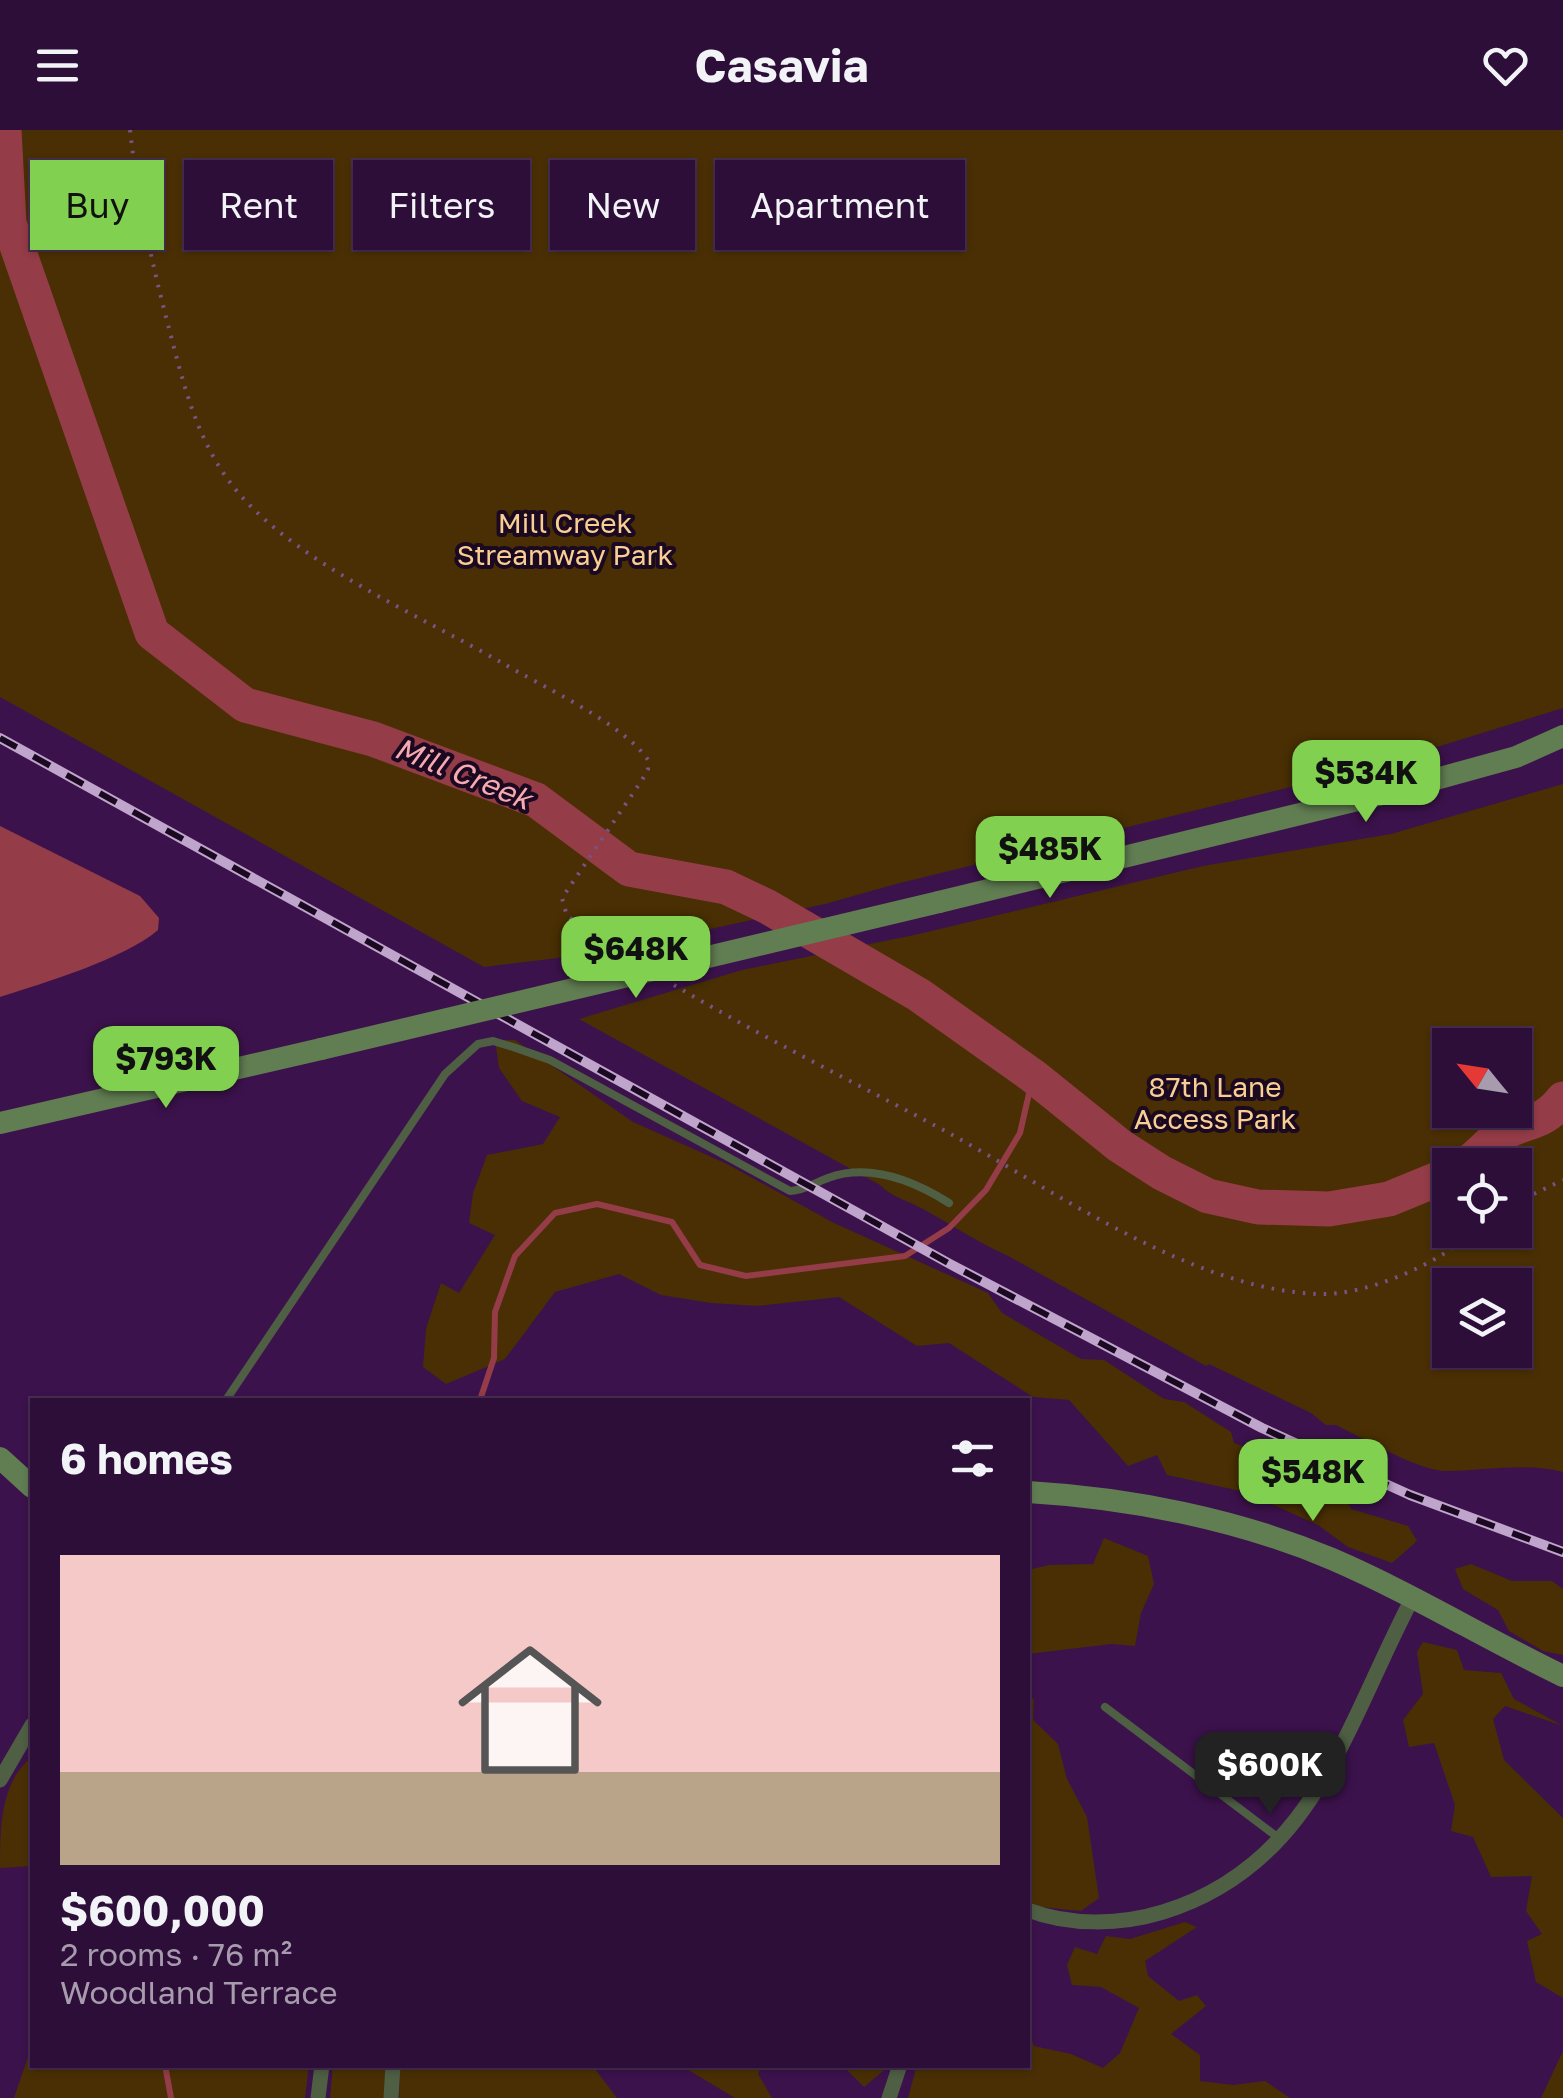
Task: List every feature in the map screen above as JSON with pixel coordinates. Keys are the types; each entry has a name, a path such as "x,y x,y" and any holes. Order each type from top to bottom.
{"main road":[{"path":"0,1122 1382,794 1516,757 1563,736"},
{"path":"0,1458 30,1486"},
{"path":"1030,1492 1121,1503 1238,1528 1332,1560 1563,1676"}],"street":[{"path":"1030,1910 1076,1920 1117,1921 1151,1916 1215,1892 1280,1839 1305,1811 1338,1757 1378,1664 1412,1599"},
{"path":"0,1780 30,1728"},
{"path":"318,2098 322,2068"},
{"path":"391,2098 393,2068"},
{"path":"889,2098 899,2068"}],"lane":[{"path":"227,1398 445,1074 478,1044 493,1041 550,1060 790,1191 852,1172 912,1182 949,1203"},
{"path":"1105,1707 1280,1839"}],"path":[{"path":"130,130 148,241 189,404 205,442 242,498 313,555 527,677 629,740 648,760 642,780 566,892 563,906 567,916 632,959"},
{"path":"662,977 1129,1234 1220,1275 1300,1293 1323,1294 1368,1288 1454,1248"},
{"path":"1532,1195 1563,1180"}],"green space":[{"name":"Mill Creek Streamway Park","path":"0,130 1563,130 1563,708 1372,767 825,904 566,957 484,967 0,697"},
{"name":"87th Lane Access Park","path":"1563,784 1563,1472 1519,1467 1433,1469 1336,1425 1326,1425 1311,1413 1209,1364 1206,1366 579,1019 742,970 919,934 1203,866 1391,834"},
{"path":"495,1040 515,1040 633,1122 727,1164 832,1222 988,1293 1002,1313 1081,1359 1104,1360 1164,1399 1184,1402 1231,1432 1234,1443 1340,1480 1351,1509 1408,1526 1417,1541 1392,1563 1348,1547 1318,1525 1245,1492 1167,1475 1157,1455 1128,1466 1069,1400 1033,1397 949,1343 917,1346 839,1297 758,1306 711,1303 661,1295 619,1274 555,1292 505,1359 446,1384 423,1367 426,1329 441,1283 459,1293 495,1235 469,1223 473,1193 487,1155 543,1144 560,1117 522,1101 499,1068"},
{"path":"1104,1538 1148,1556 1154,1584 1141,1613 1135,1646 1111,1644 1030,1654 1030,1570 1093,1564"},
{"path":"1471,1564 1512,1581 1552,1581 1563,1589 1563,1655 1543,1651 1509,1631 1498,1610 1463,1589 1455,1569"},
{"path":"1423,1642 1457,1650 1464,1670 1501,1673 1514,1699 1563,1726 1505,1706 1493,1719 1504,1760 1563,1818 1563,1998 1536,1982 1527,1941 1542,1934 1526,1911 1532,1876 1491,1877 1473,1837 1451,1831 1455,1805 1434,1743 1409,1747 1403,1720 1423,1694 1417,1652"},
{"path":"1030,1695 1034,1700 1033,1720 1058,1744 1067,1779 1087,1817 1099,1898 1081,1911 1041,1907 1030,1902"},
{"path":"30,1759 30,1866 0,1868 4,1807 21,1767"},
{"path":"1185,1922 1197,1927 1145,1961 1148,1976 1179,2001 1197,1995 1206,2006 1171,2034 1200,2055 1200,2081 1233,2085 1265,2081 1290,2098 908,2098 916,2068 1030,2068 1030,2036 1034,2046 1071,2054 1103,2068 1120,2053 1139,2008 1101,1987 1072,1985 1067,1965 1075,1947 1097,1954 1106,1936 1130,1939"},
{"path":"30,2051 30,2068 309,2068 305,2098 14,2098"},
{"path":"1563,2051 1563,2098 1541,2098"},
{"path":"333,2068 387,2068 385,2098 330,2098"},
{"path":"400,2068 594,2068 617,2098 399,2098"},
{"path":"685,2068 761,2068 758,2074 772,2098 735,2098"},
{"path":"845,2068 886,2068 864,2087"}],"shaded area":[{"path":"0,826 140,896 159,918 158,930 105,960 0,997"}],"waterway":[{"name":"Mill Creek","path":"4,130 9,223 152,633 245,705 373,739 536,800 629,869 726,887 768,907 919,995 1033,1076 1120,1146 1208,1196 1258,1207 1329,1209 1389,1199 1432,1181"},
{"path":"481,1398 494,1358 495,1312 515,1256 555,1213 597,1204 672,1222 700,1265 746,1276 905,1256 949,1228 986,1190 1020,1133 1033,1076"},
{"name":"Mill Creek","path":"1485,1148 1502,1134 1541,1118 1563,1099"},
{"path":"166,2068 171,2098"}],"railway":[{"path":"0,738 950,1264 1262,1428 1410,1495 1563,1552"}]}
